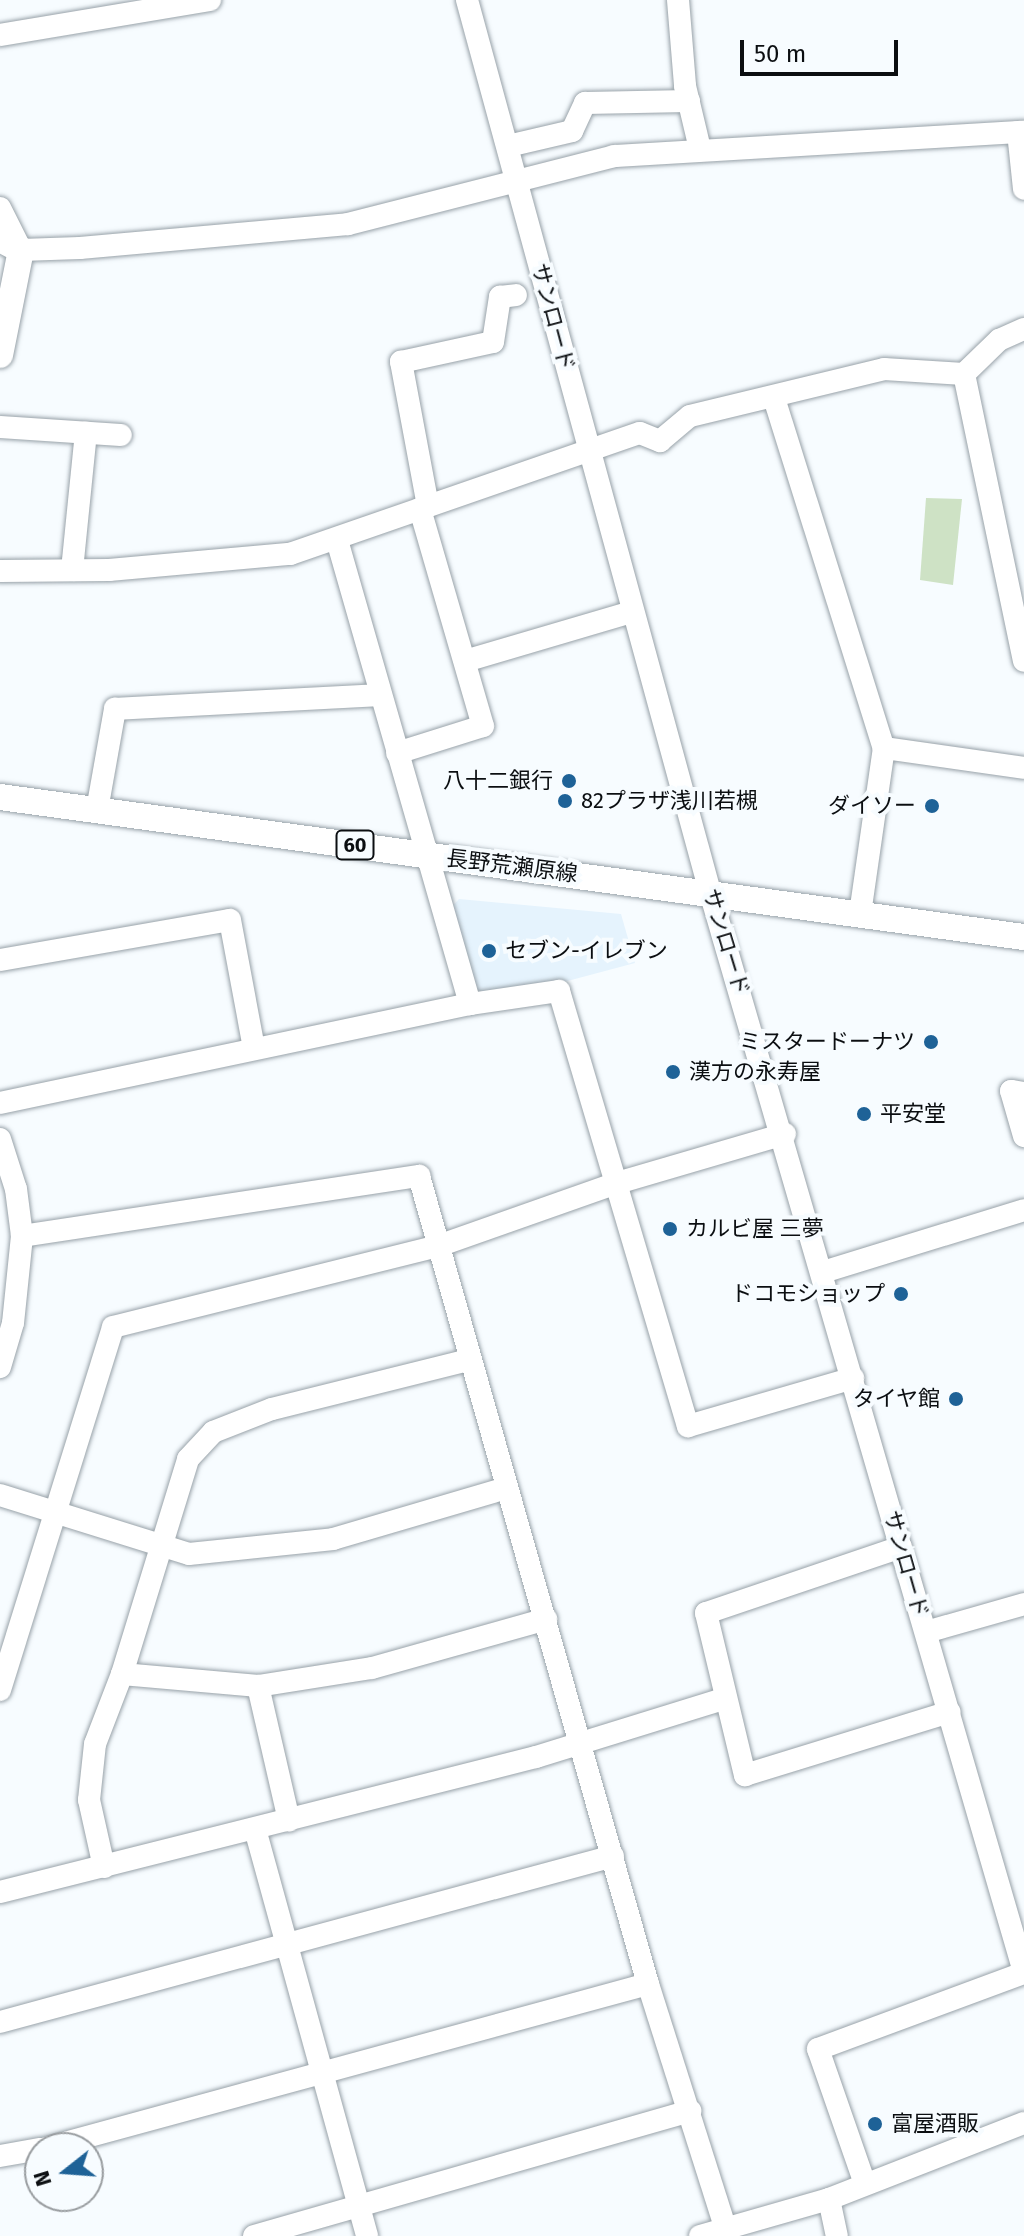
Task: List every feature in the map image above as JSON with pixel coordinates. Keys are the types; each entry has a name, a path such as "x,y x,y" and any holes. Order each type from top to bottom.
{"main road":[{"path":"0,355 11,244"},
{"name":"長野荒瀬原線","path":"0,797 1024,937"}],"street":[{"path":"0,35 143,7 210,0"},
{"name":"サンロード","path":"467,0 587,451 710,892 785,1134 1024,1972"},
{"path":"678,0 689,101 700,149"},
{"path":"508,146 572,131 585,103 689,101"},
{"path":"0,208 11,244 348,224 614,156 1021,132 1024,189"},
{"path":"397,753 483,726 424,508 401,362 493,342 500,297 516,295"},
{"path":"0,571 72,570 290,554 640,433 660,441 690,416 884,369 964,374 999,340 1024,329"},
{"path":"964,374 1024,661"},
{"path":"774,398 884,748 860,914"},
{"path":"0,427 121,435"},
{"path":"72,570 86,433"},
{"path":"337,540 470,1004"},
{"path":"465,661 632,612"},
{"path":"97,810 115,709 380,695"},
{"path":"884,748 1024,768"},
{"path":"0,960 230,920 254,1048"},
{"path":"0,1103 470,1004 559,991 688,1426 853,1378"},
{"path":"1024,1093 1011,1091 1024,1136"},
{"path":"0,1690 113,1327 441,1245 617,1183 785,1134"},
{"path":"0,1139 16,1189 22,1236 13,1323 0,1367"},
{"path":"22,1236 419,1176 441,1245 469,1360 582,1740 648,1984 727,2233"},
{"path":"823,1272 1024,1210"},
{"path":"104,1867 89,1800 95,1744 122,1674 158,1544 188,1459 213,1432 272,1409 469,1360"},
{"path":"0,1495 54,1509 189,1554 333,1539 506,1488"},
{"path":"901,1547 706,1613 723,1699 745,1775 950,1712"},
{"path":"926,1632 1024,1604"},
{"path":"122,1674 258,1686 372,1668 546,1619"},
{"path":"258,1686 289,1820"},
{"path":"0,1892 289,1820 723,1699"},
{"path":"255,1829 367,2236"},
{"path":"0,2022 613,1856"},
{"path":"865,2184 818,2049 1024,1972"},
{"path":"102,2132 648,1984"},
{"path":"254,2236 357,2203 690,2111"},
{"path":"700,2236 727,2233 829,2199 1024,2123"},
{"path":"0,2156 24,2152"},
{"path":"829,2199 837,2236"}],"shaded area":[{"path":"459,899 621,914 635,963 560,983 485,995 473,989 449,910"}],"green space":[{"path":"926,498 962,499 953,585 920,580"}],"place":[{"name":"八十二銀行","path":"569,781"},
{"name":"82プラザ浅川若槻","path":"565,801"},
{"name":"ダイソー","path":"932,806"},
{"name":"セブン-イレブン","path":"489,951"},
{"name":"ミスタードーナツ","path":"931,1042"},
{"name":"漢方の永寿屋","path":"673,1072"},
{"name":"平安堂","path":"864,1114"},
{"name":"カルビ屋 三夢","path":"670,1229"},
{"name":"ドコモショップ","path":"901,1294"},
{"name":"タイヤ館","path":"956,1399"},
{"name":"富屋酒販","path":"875,2124"}]}
